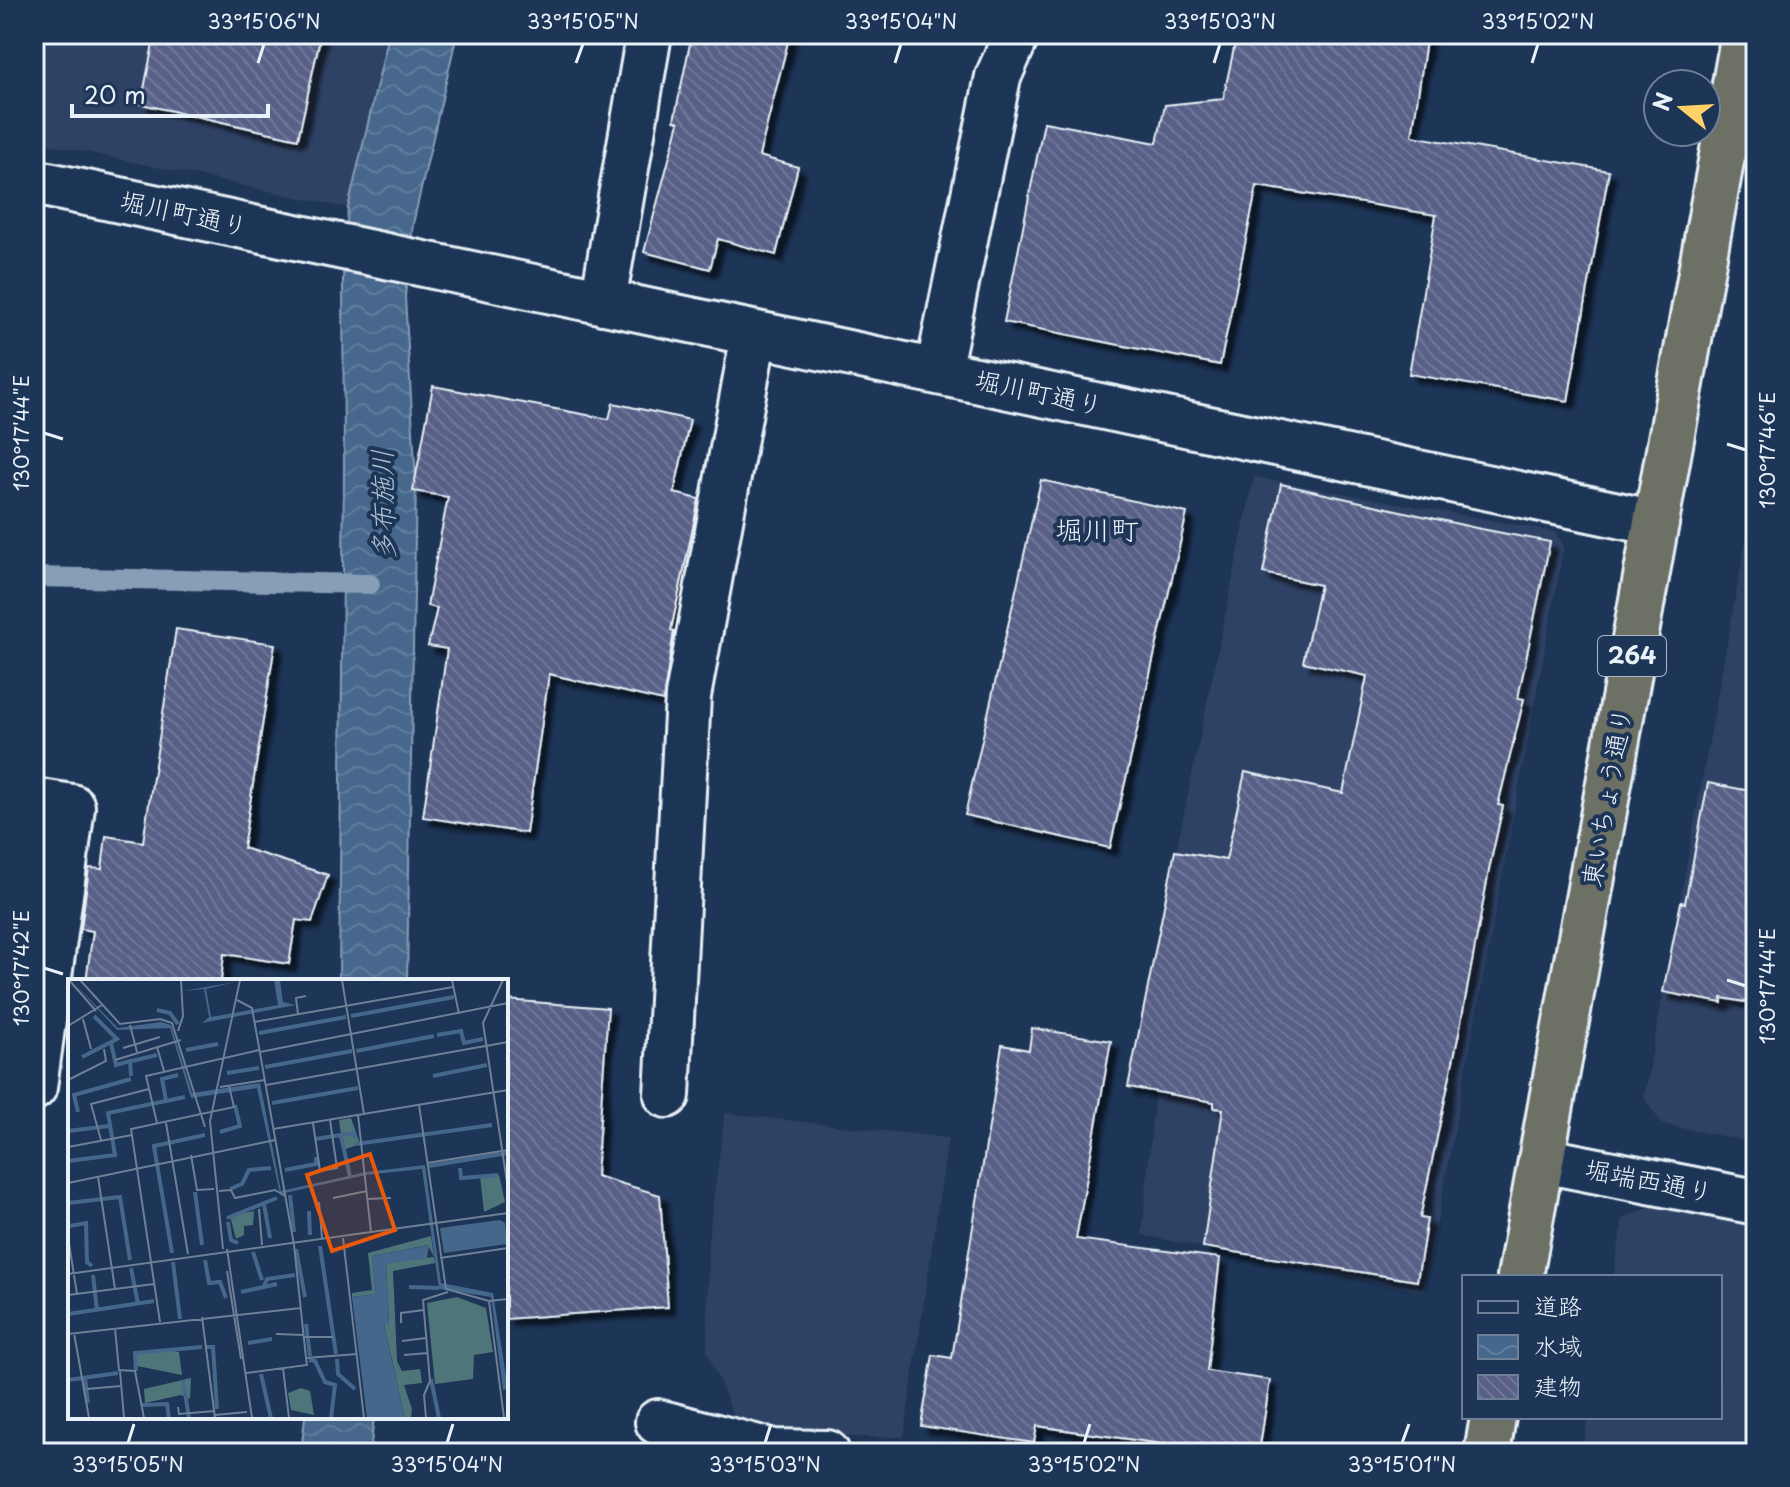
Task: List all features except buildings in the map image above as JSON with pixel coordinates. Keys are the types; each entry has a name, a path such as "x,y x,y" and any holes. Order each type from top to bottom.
{"highway":[{"name":"東いちょう通り","path":"1520,1275 1744,34"},
{"path":"1487,1453 1493,1419"}],"street":[{"path":"603,302 649,34"},
{"path":"938,372 998,77 1017,34"},
{"name":"堀川町通り","path":"34,182 1656,523"},
{"path":"667,1095 688,696 754,334"},
{"path":"34,801 72,807 34,1087"},
{"name":"堀端西通り","path":"1542,1160 1756,1202"},
{"path":"658,1422 774,1452 827,1453"}],"shaded area":[{"path":"34,34 389,34 348,208 34,141"},
{"path":"1254,477 1555,532 1564,546 1424,1292 1142,1235 1176,852"},
{"path":"1756,484 1756,1143 1662,1124 1644,1098"},
{"path":"725,1113 948,1138 904,1437 784,1437 736,1422 707,1351 708,1240"},
{"path":"1659,1204 1756,1224 1756,1453 1582,1453 1588,1419 1722,1419 1722,1275 1613,1275 1623,1218"}],"water":[{"name":"多布施川","path":"389,34 457,34 413,224 405,297 416,481 407,979 339,979 343,278 348,208"},
{"path":"305,1419 374,1419 370,1453 301,1453"}],"waterway":[{"path":"34,577 370,584"}],"district":[{"name":"堀川町","path":"1097,530"}]}
